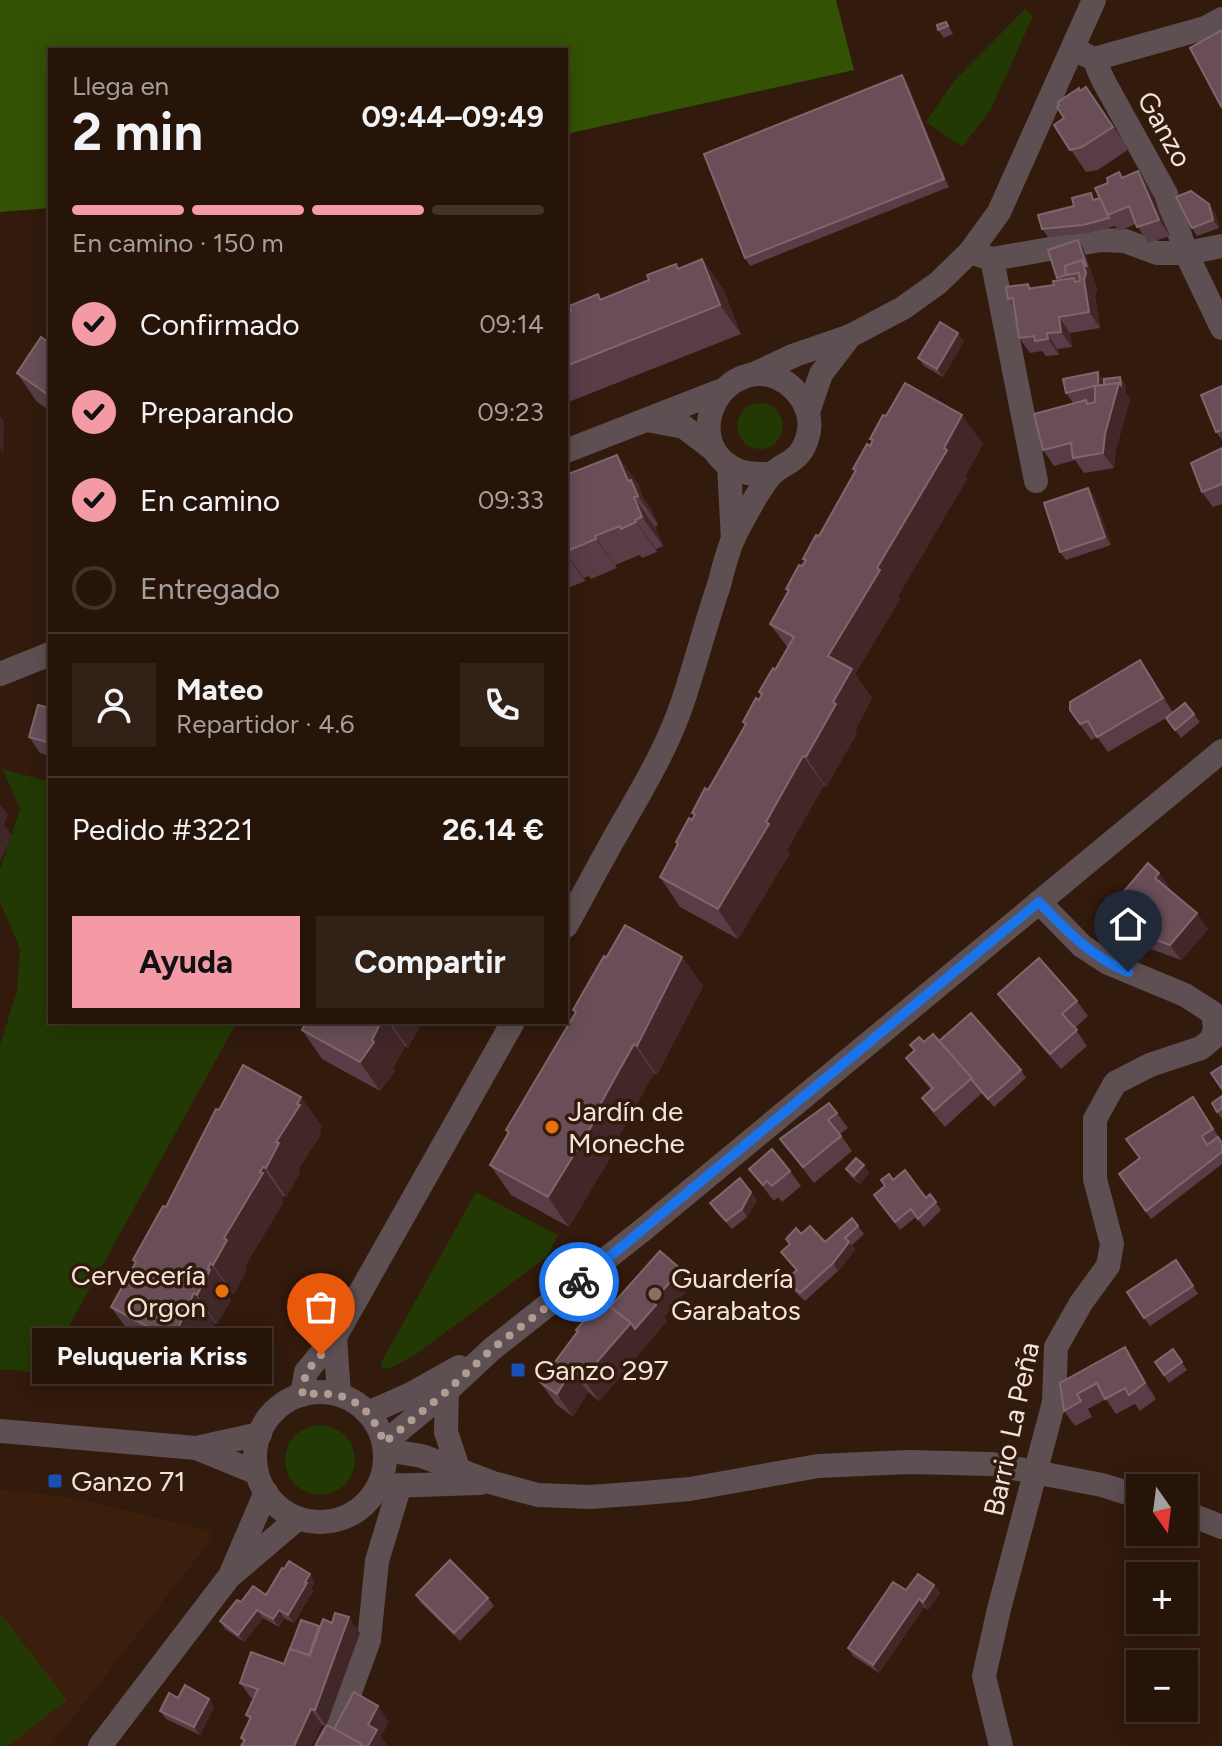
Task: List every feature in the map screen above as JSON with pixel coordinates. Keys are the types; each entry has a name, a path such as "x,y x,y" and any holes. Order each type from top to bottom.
{"street":[{"path":"1036,481 981,256 999,212 1084,54 1094,0"},
{"path":"1084,54 1205,28 1222,19"},
{"name":"Ganzo","path":"1084,54 1103,80 1166,194 1186,253 1222,328"},
{"path":"568,450 720,391 735,380 795,355 850,336 903,308 981,256 1101,240 1125,241 1157,253 1186,253 1222,246"},
{"path":"645,419 684,427 722,458 750,475 772,474 795,461 808,438 808,412 821,374 850,336"},
{"path":"754,374 772,375 795,389 808,412"},
{"path":"720,391 711,407 708,429 722,458 733,540"},
{"path":"568,922 667,741 683,701 733,540 772,474"},
{"path":"0,674 48,655"},
{"path":"385,1447 492,1349 634,1237 1222,751"},
{"name":"Barrio La Peña","path":"1001,1746 984,1676 1054,1402 1056,1347 1081,1303 1108,1266 1112,1244 1095,1179 1095,1119 1115,1083 1150,1065 1201,1048 1212,1039 1218,1014 1185,995 1095,955 1039,902"},
{"path":"302,1395 306,1372 335,1337 512,1024"},
{"path":"335,1337 339,1394"},
{"path":"368,1413 411,1394 492,1349"},
{"path":"447,1391 446,1432 459,1471"},
{"path":"327,1746 336,1730 369,1640 389,1486 385,1447 378,1427 368,1413 355,1401 339,1394 321,1392 302,1395 284,1403 269,1417 260,1434 256,1453 262,1483 280,1510 297,1519 331,1521 351,1514 389,1486 493,1483"},
{"path":"0,1431 196,1448 260,1434"},
{"path":"385,1447 422,1456 493,1483 538,1495 590,1497 690,1489 818,1466 909,1462 978,1463 1102,1485 1126,1493"},
{"path":"196,1448 262,1483"},
{"path":"229,1577 262,1483"},
{"path":"1198,1518 1222,1527"},
{"path":"100,1746 229,1577 297,1519"}],"shaded area":[{"path":"0,1489 74,1498 208,1530 212,1538 51,1746 0,1746"}],"green space":[{"path":"0,0 836,0 854,70 568,134 568,48 48,48 48,208 0,212"},
{"path":"1025,9 1033,16 991,109 962,147 926,122 954,81"},
{"path":"760,403 776,410 783,426 776,442 760,449 744,442 737,426 744,410"},
{"path":"3,769 48,781 48,1024 236,1024 43,1373 0,1369 0,1045 17,991 20,949 0,902 0,870 20,809"},
{"path":"476,1192 558,1235 547,1257 412,1357 389,1369 381,1367 382,1361"},
{"path":"327,1425 349,1440 355,1460 353,1474 345,1485 334,1493 313,1495 295,1485 287,1474 285,1453 295,1435 306,1427"},
{"path":"0,1613 67,1700 8,1746 0,1746"}],"building":[{"path":"946,22 948,26 938,30 937,25"},
{"path":"1222,30 1222,108 1190,48"},
{"path":"902,75 944,179 745,258 704,154"},
{"path":"1086,87 1113,127 1082,147 1070,150 1054,125 1064,118 1057,107 1058,102 1079,88 1080,91"},
{"path":"1138,171 1159,220 1137,227 1129,206 1108,215 1095,188 1108,183 1107,178 1119,172 1122,178"},
{"path":"1191,191 1209,204 1213,220 1192,228 1176,197"},
{"path":"1091,193 1093,200 1100,198 1109,218 1083,225 1042,229 1038,215 1074,206 1072,198"},
{"path":"1078,240 1087,267 1082,260 1065,266 1066,275 1057,278 1048,250"},
{"path":"702,259 720,305 568,365 569,306 598,294 600,300 649,280 647,275 676,264 678,269"},
{"path":"1082,260 1089,312 1059,317 1061,332 1047,333 1048,339 1035,341 1034,336 1019,338 1013,298 1008,299 1006,287 1028,284 1029,289 1054,285 1053,281 1074,278 1075,282 1080,281 1079,273 1066,275 1065,266"},
{"path":"940,322 958,333 937,369 918,358"},
{"path":"41,337 48,342 48,395 17,373"},
{"path":"1098,372 1098,385 1066,393 1063,379"},
{"path":"1120,377 1121,385 1104,385 1104,379"},
{"path":"905,383 962,415 944,448 947,450 828,656 852,669 833,702 836,704 806,757 803,756 766,822 769,824 718,909 660,877 689,818 692,820 695,814 692,813 705,788 708,790 746,724 743,722 756,698 759,700 762,694 759,692 794,637 770,624 789,590 786,589 799,565 802,566 806,560 803,559 856,470 853,469 867,444 870,446 873,440 870,439 883,415 886,416"},
{"path":"1119,383 1103,453 1073,458 1071,443 1043,450 1034,414 1086,400 1087,404 1095,402 1095,386"},
{"path":"1222,386 1222,430 1216,432 1201,395"},
{"path":"1222,448 1222,484 1202,492 1191,463"},
{"path":"617,455 638,496 634,497 642,517 570,550 568,474"},
{"path":"1088,488 1105,537 1060,552 1044,503"},
{"path":"1140,660 1163,698 1097,737 1088,721 1080,724 1070,710 1070,702"},
{"path":"1185,703 1194,714 1175,730 1166,718"},
{"path":"38,705 48,708 48,742 29,737"},
{"path":"1148,863 1159,873 1155,878 1197,913 1170,945 1126,929 1109,915 1109,909"},
{"path":"625,925 682,957 637,1046 634,1044 597,1110 600,1112 548,1197 490,1165 509,1132 506,1130 576,1012 573,1010"},
{"path":"1039,958 1077,1001 1062,1014 1077,1030 1050,1054 998,994"},
{"path":"971,1013 1021,1070 988,1099 939,1041"},
{"path":"305,1024 380,1024 372,1040 374,1042 360,1062 302,1030"},
{"path":"933,1034 972,1078 934,1111 922,1098 933,1088 906,1058 915,1050 910,1045 919,1037 924,1042"},
{"path":"243,1065 301,1097 297,1104 300,1105 276,1142 279,1143 224,1238 227,1240 213,1265 210,1263 210,1270 197,1295 194,1293 176,1333 173,1332 169,1338 111,1307 136,1262 133,1260 163,1206 166,1207 216,1109 219,1110"},
{"path":"1222,1066 1222,1089 1211,1073"},
{"path":"1222,1096 1222,1108 1217,1112 1212,1103"},
{"path":"1193,1097 1213,1129 1202,1136 1207,1145 1218,1137 1222,1152 1146,1211 1119,1174 1140,1158 1126,1139"},
{"path":"829,1103 837,1113 828,1120 841,1136 803,1167 780,1139"},
{"path":"772,1149 790,1171 772,1186 767,1181 763,1185 749,1169"},
{"path":"856,1158 864,1165 854,1176 846,1169"},
{"path":"905,1170 926,1198 930,1194 936,1202 918,1219 911,1209 895,1222 874,1195 885,1186 881,1180 889,1174 893,1180"},
{"path":"740,1178 751,1192 742,1209 726,1221 710,1203"},
{"path":"852,1218 858,1226 845,1238 849,1242 833,1263 800,1293 785,1280 797,1270 781,1252 790,1244 786,1239 796,1228 801,1234 810,1226 825,1242"},
{"path":"660,1251 681,1269 635,1329 610,1307"},
{"path":"1176,1260 1193,1286 1144,1318 1127,1292"},
{"path":"601,1300 631,1323 583,1378 572,1369 557,1394 540,1382"},
{"path":"1125,1347 1145,1383 1129,1395 1125,1388 1105,1399 1097,1383 1077,1394 1081,1401 1064,1411 1060,1383"},
{"path":"1173,1349 1182,1362 1164,1375 1155,1362"},
{"path":"450,1560 488,1598 454,1633 416,1595"},
{"path":"289,1561 310,1574 288,1615 279,1610 273,1619 257,1610 238,1635 220,1621 253,1586 266,1595"},
{"path":"918,1574 934,1585 923,1602 919,1599 873,1665 848,1648 893,1582 906,1590"},
{"path":"335,1613 349,1617 315,1710 311,1709 294,1746 241,1746 245,1740 241,1738 251,1717 246,1715 258,1689 240,1683 251,1652 284,1664 290,1648 310,1656 323,1619 332,1623"},
{"path":"301,1620 319,1626 309,1655 290,1649"},
{"path":"185,1685 209,1699 194,1727 160,1711 169,1693 178,1698"},
{"path":"354,1692 378,1706 368,1725 377,1730 368,1746 362,1746 334,1729"},
{"path":"327,1725 361,1744 360,1746 315,1746"}],"way so far":[{"path":"321,1355 306,1372 302,1395 321,1392 339,1394 355,1401 378,1427 384,1443 492,1349 579,1282"}],"place":[{"name":"Jardín de Moneche","path":"552,1127"},
{"name":"Cervecería Orgon","path":"222,1291"},
{"name":"Guardería Garabatos","path":"655,1294"},
{"name":"Peluqueria Kriss","path":"321,1355"},
{"name":"Ganzo 297","path":"518,1370"},
{"name":"Ganzo 71","path":"55,1481"}],"route":[{"path":"579,1282 1039,902 1082,946 1128,972"}]}
